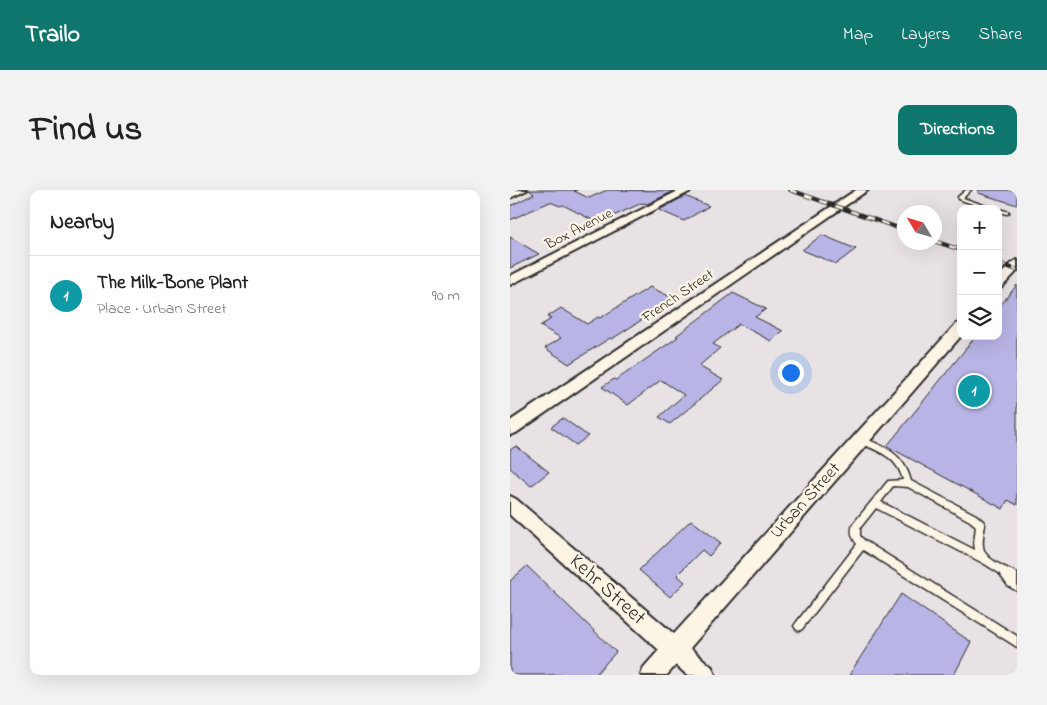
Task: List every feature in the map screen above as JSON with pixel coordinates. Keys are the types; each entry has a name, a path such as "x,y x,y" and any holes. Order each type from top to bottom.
{"street":[{"path":"510,195 522,190"},
{"name":"Box Avenue","path":"510,281 688,190"},
{"name":"French Street","path":"510,429 864,190"},
{"path":"1002,280 1017,264"},
{"name":"Urban Street","path":"652,675 957,331"},
{"name":"Kehr Street","path":"510,504 704,675"}],"lane":[{"path":"969,190 960,198 981,205"},
{"path":"1002,212 1007,214"},
{"path":"860,440 901,462 908,484"},
{"path":"987,561 979,551 981,525 973,518 908,484 891,482 856,527 856,537 862,544 1017,642"},
{"path":"875,503 1017,578"},
{"path":"799,626 862,544"},
{"path":"1002,570 1011,583 1017,586"}],"building":[{"path":"529,190 577,190 574,191 589,198 607,190 674,191 647,204 642,203 598,223 563,205 560,206 550,202 510,220 510,206 534,194"},
{"path":"978,190 1017,190 1017,205 978,193"},
{"path":"685,196 709,206 684,221 659,210"},
{"path":"822,235 856,249 836,264 802,250"},
{"path":"510,237 539,254 510,268"},
{"path":"1017,285 1017,505 1008,500 1003,509 887,446 973,340 1002,340 1002,303"},
{"path":"650,287 673,298 612,339 610,338 569,364 545,348 561,338 540,326 551,319 547,317 561,308 587,324"},
{"path":"733,293 766,309 755,317 783,331 771,341 739,324 713,344 720,348 699,366 723,380 670,424 659,417 684,395 661,380 628,405 602,387 614,379 616,380 678,337 676,336"},
{"path":"563,418 588,436 576,445 551,427"},
{"path":"516,446 549,472 531,486 510,468 510,450"},
{"path":"691,520 721,543 709,556 702,550 677,575 685,582 670,597 639,570"},
{"path":"527,566 616,652 595,675 510,675 510,581"},
{"path":"901,594 971,642 954,675 849,675"}],"railway":[{"path":"790,190 897,228"},
{"path":"942,244 957,249"},
{"path":"1002,264 1017,270"}],"place":[{"name":"The Milk-Bone Plant","path":"974,391"}]}
